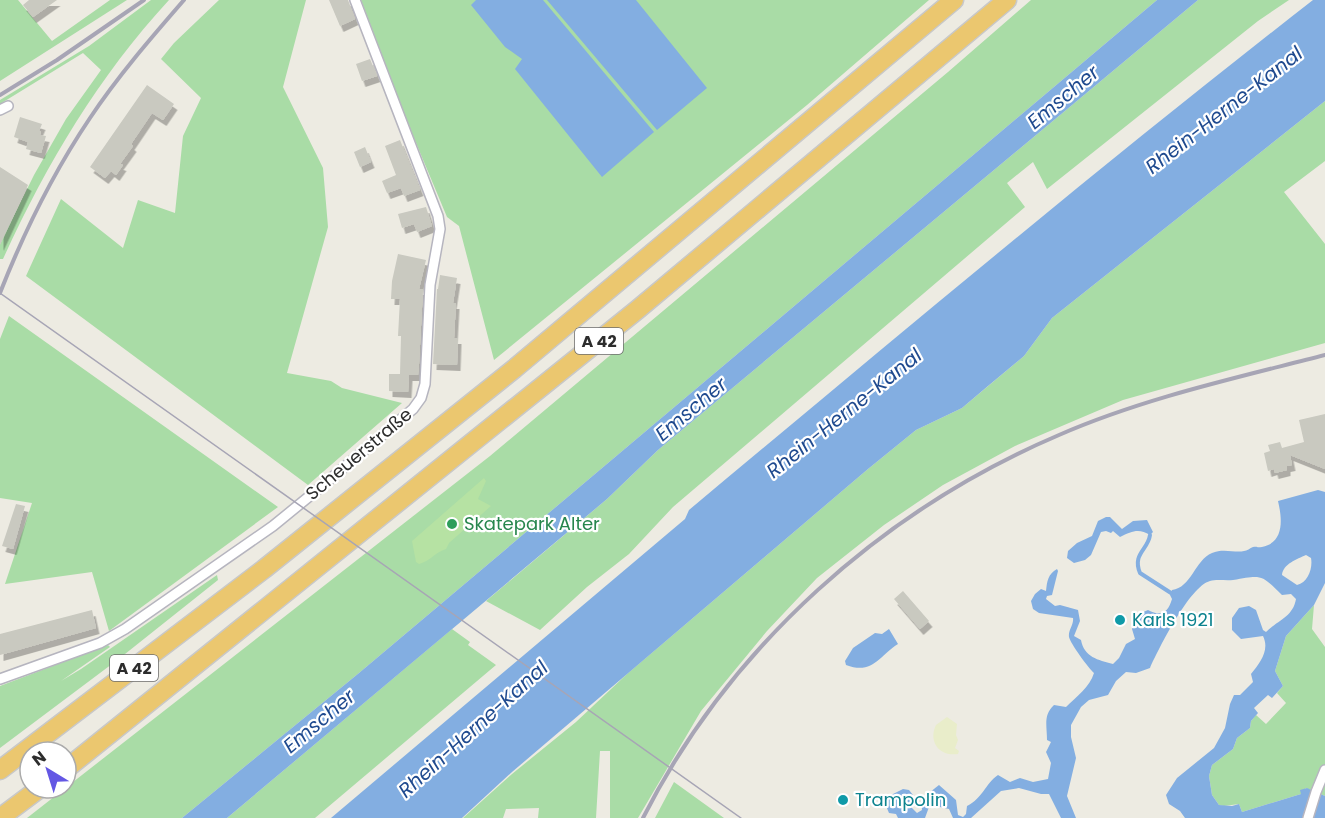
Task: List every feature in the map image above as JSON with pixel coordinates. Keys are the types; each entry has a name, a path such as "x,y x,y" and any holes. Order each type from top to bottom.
{"highway":[{"name":"A 42","path":"1,768 264,569 514,369 954,0"},
{"name":"A 42","path":"78,758 637,310 1007,0"},
{"path":"0,818 24,800"}],"street":[{"name":"Scheuerstraße","path":"0,679 100,644 126,629 273,526 372,445 413,409 421,398 425,384 430,285 440,229 438,216 355,0"},
{"path":"1308,818 1325,770"}],"green space":[{"path":"0,0 18,0 52,41 110,0 127,0 0,81"},
{"path":"151,0 169,0 119,60 76,123 37,190 3,259 0,259 0,244 34,175 66,119 101,70 83,53 0,104 0,100 89,46"},
{"path":"219,0 306,0 283,87 323,168 328,227 287,373 331,381 342,388 402,403 308,485 26,276 61,199 123,248 138,200 175,213 183,136 201,98 161,59 174,43"},
{"path":"361,0 929,0 807,105 494,360 459,226 447,217 406,119"},
{"path":"1031,0 1157,0 359,673 182,818 27,818 50,800 78,800 78,778 490,456"},
{"path":"1198,0 1289,0 1258,21 1047,189 1033,162 1007,183 1025,207 673,507 629,554 587,587 540,630 486,601 607,499 658,450"},
{"path":"1325,101 1325,161 1284,192 1325,244 1325,343 1123,400 1015,446 943,485 884,525 817,578 767,631 701,711 638,818 610,818 610,751 600,751 596,818 538,818 539,808 506,809 503,818 463,818 512,774 576,722 627,674 868,469 916,430 962,408 1024,356 1052,318"},
{"path":"9,316 278,507 109,631 92,572 5,584 32,503 0,498 0,339"},
{"name":"Skatepark Alter","path":"484,478 486,481 478,499 491,506 449,543 446,549 423,563 416,562 412,541"},
{"path":"217,575 218,580 120,658 0,748 0,686 108,645 110,647 61,681"},
{"path":"1314,605 1312,629 1325,647 1325,796 1306,788 1301,794 1242,812 1239,804 1219,805 1212,795 1209,776 1212,765 1233,749 1237,738 1250,728 1251,721 1256,715 1266,724 1286,703 1277,693 1283,686 1275,671 1286,636"},
{"path":"452,629 470,642 468,645 496,665 315,818 227,818"},
{"path":"674,782 724,818 655,818"}],"sand":[{"path":"947,717 957,724 958,740 955,748 959,751 958,754 945,753 934,742 936,725"}],"water":[{"path":"476,0 543,0 654,132 602,177 515,69 522,59 505,47 471,5"},
{"path":"547,0 636,0 707,88 657,130"},
{"name":"Emscher","path":"1157,0 1198,0 658,450 607,499 227,818 182,818 359,673"},
{"name":"Rhein-Herne-Kanal","path":"1313,0 1325,0 1325,101 1052,318 1024,356 962,408 916,430 868,469 512,772 462,818 331,818 685,519 689,510 1077,189"},
{"path":"1318,490 1325,492 1325,583 1314,605 1286,636 1275,671 1283,686 1272,698 1268,695 1254,708 1258,713 1251,721 1250,728 1237,738 1233,749 1212,765 1209,776 1212,795 1219,805 1239,804 1242,812 1301,794 1300,790 1307,788 1325,796 1325,818 1185,818 1180,811 1169,804 1166,795 1177,778 1214,748 1225,728 1234,695 1240,695 1253,682 1251,674 1265,651 1263,636 1241,639 1232,630 1232,618 1239,608 1249,606 1256,610 1263,630 1266,632 1292,610 1296,599 1291,594 1282,595 1270,583 1256,577 1213,580 1202,585 1176,619 1150,668 1136,673 1126,672 1116,681 1108,695 1089,700 1081,707 1071,725 1076,758 1067,796 1076,818 1061,818 1049,794 1019,788 1001,791 971,818 953,818 949,809 940,807 929,807 925,818 898,818 896,814 889,813 886,806 889,796 903,789 909,790 913,795 910,806 917,813 922,810 927,796 939,785 956,800 958,815 963,817 967,806 977,799 998,775 1010,782 1020,778 1033,782 1048,779 1051,763 1046,752 1051,742 1047,740 1048,713 1054,705 1066,707 1086,687 1094,673 1070,640 1069,634 1073,618 1039,613 1033,609 1031,601 1041,589 1046,591 1049,578 1054,571 1057,569 1058,571 1052,595 1047,596 1046,599 1055,606 1060,605 1078,610 1080,621 1074,636 1081,640 1088,654 1113,664 1126,644 1135,639 1132,629 1141,613 1148,610 1160,613 1166,610 1172,599 1170,595 1172,590 1184,584 1206,557 1216,552 1246,551 1253,547 1262,547 1275,540 1281,522 1278,501","holes":["1306,555 1311,558 1309,574 1301,584 1297,585 1282,575 1285,568 1295,560"]},
{"path":"1110,517 1122,529 1133,521 1147,520 1153,532 1150,535 1135,531 1120,537 1113,531 1111,533 1101,532 1091,555 1085,560 1074,563 1067,558 1068,551 1077,543 1092,536 1098,521"},
{"path":"889,629 898,644 869,666 863,668 846,665 845,661 853,648 875,633 882,634"}],"building":[{"path":"29,0 57,0 33,17 23,5"},
{"path":"329,0 348,0 355,19 340,26"},
{"path":"370,59 377,76 362,81 356,64"},
{"path":"147,85 174,104 163,120 152,113 131,144 133,146 120,164 123,165 116,175 111,171 105,178 90,167"},
{"path":"20,117 42,124 40,135 46,136 41,153 26,149 28,142 14,137"},
{"path":"400,140 420,190 404,196 401,188 387,193 382,181 396,175 385,146"},
{"path":"365,147 371,162 360,167 354,152"},
{"path":"0,167 28,185 0,245"},
{"path":"426,207 432,226 417,232 414,224 402,228 398,214"},
{"path":"398,254 426,260 419,289 423,289 418,375 409,375 408,392 389,391 389,374 400,374 401,336 398,336 400,299 391,299"},
{"path":"440,275 457,278 453,303 456,303 454,338 458,338 457,365 433,364 437,289"},
{"path":"1325,414 1325,469 1290,455 1292,465 1287,466 1287,470 1275,473 1274,469 1268,471 1264,453 1270,451 1268,445 1280,442 1282,448 1304,442 1299,420"},
{"path":"16,504 25,506 13,549 2,546"},
{"path":"903,591 929,621 920,629 894,599"},
{"path":"92,610 96,628 0,655 0,634"}],"waterway":[{"path":"1150,535 1139,557 1140,573 1171,593"}],"tram line":[{"path":"0,293 741,818"}],"railway":[{"path":"0,95 57,60 144,0"},
{"path":"0,293 40,203 76,139 123,72 184,0"},
{"path":"643,818 679,755 720,696 766,641 818,590 873,544 932,502 994,466 1091,422 1157,399 1325,355"}],"place":[{"name":"Skatepark Alter","path":"452,524"},
{"name":"Karls 1921","path":"1120,620"},
{"name":"Trampolin","path":"843,800"}]}
